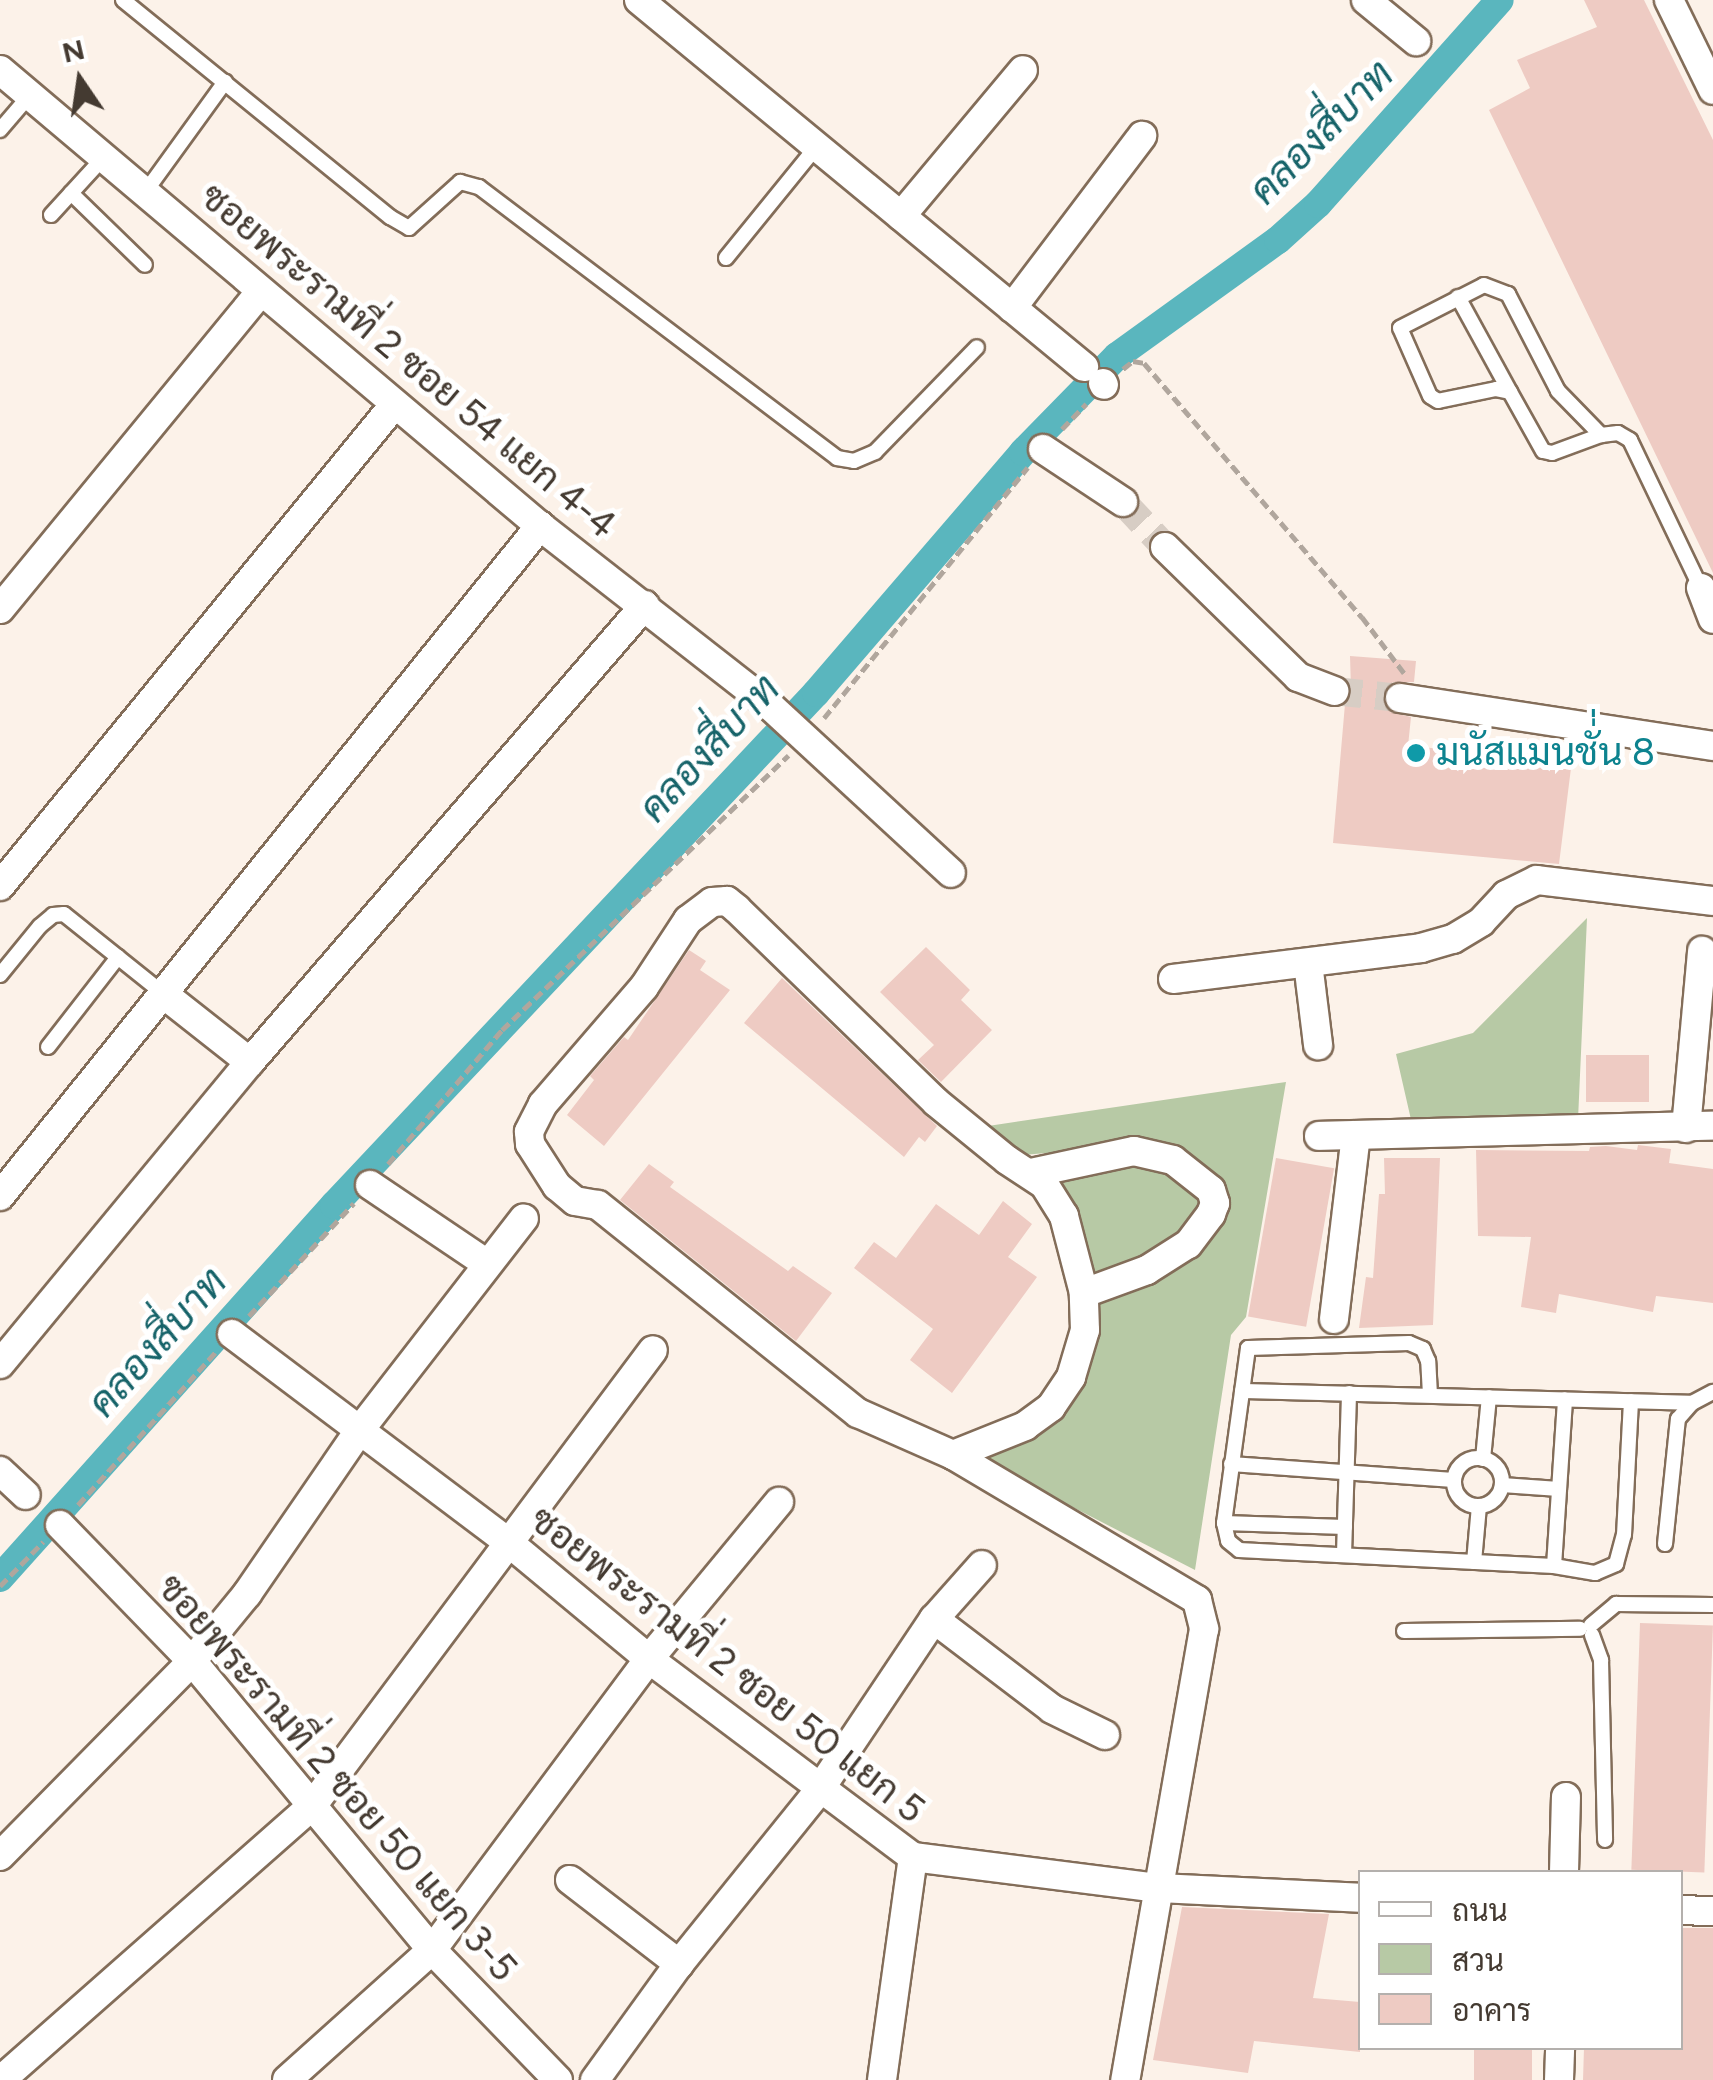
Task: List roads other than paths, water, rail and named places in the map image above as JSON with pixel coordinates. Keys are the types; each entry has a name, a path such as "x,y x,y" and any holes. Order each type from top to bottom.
{"street":[{"path":"639,0 1097,378"},
{"path":"1366,0 1416,41"},
{"path":"1669,0 1713,90"},
{"name":"ซอยพระรามที่ 2 ซอย 54 แยก 4-4","path":"0,70 540,526 770,706 951,873"},
{"path":"901,216 1023,70"},
{"path":"1012,308 1142,136"},
{"path":"2,603 260,292"},
{"path":"0,886 395,404"},
{"path":"1043,449 1123,502"},
{"path":"0,1196 166,996 540,526"},
{"path":"1165,547 1298,677 1334,691"},
{"path":"1701,588 1713,618"},
{"path":"0,1364 250,1062 645,605"},
{"path":"1400,698 1713,746"},
{"path":"1173,979 1422,948 1481,922 1520,886 1537,880 1713,901"},
{"path":"954,1454 1025,1426 1051,1407 1072,1378 1085,1330 1084,1294 1064,1216 1046,1185 1007,1160 936,1102 727,901 712,902 688,920 644,987 543,1104 529,1132 530,1144 545,1170 575,1201 598,1205 858,1413 954,1454 1187,1592 1203,1612 1125,2080 1134,2080"},
{"path":"1319,1136 1700,1127 1702,951"},
{"path":"1308,962 1318,1045"},
{"path":"166,996 250,1062"},
{"path":"1334,1319 1356,1135"},
{"path":"1031,1173 1115,1154 1156,1154 1190,1169 1211,1190 1215,1203 1212,1214 1188,1244 1147,1270 1084,1294"},
{"path":"370,1185 488,1264"},
{"path":"5,1843 192,1661 248,1594 359,1431 524,1218"},
{"name":"ซอยพระรามที่ 2 ซอย 50 แยก 5","path":"232,1334 508,1542 649,1658 914,1857 1159,1888 1358,1898"},
{"path":"1,2080 312,1806 653,1350"},
{"path":"0,1472 26,1495"},
{"path":"287,2080 432,1950 649,1658 779,1502"},
{"name":"ซอยพระรามที่ 2 ซอย 50 แยก 3-5","path":"60,1525 192,1661 432,1950 558,2080"},
{"path":"595,2080 679,1964 820,1789 934,1618 982,1565"},
{"path":"934,1618 1052,1709 1105,1736"},
{"path":"1564,1870 1566,1797"},
{"path":"882,2080 914,1857"},
{"path":"570,1880 679,1964"},
{"path":"1683,1910 1713,1910"},
{"path":"1558,2080 1560,2050"}],"lane":[{"path":"123,0 409,228 460,182 479,187 837,458 854,461 876,452 977,346"},
{"path":"146,191 225,82"},
{"path":"0,130 30,95"},
{"path":"726,258 817,146"},
{"path":"51,215 104,157"},
{"path":"70,193 144,265"},
{"path":"1510,392 1496,389 1451,401 1430,396 1400,328 1484,285 1508,294 1558,391 1601,435"},
{"path":"1458,297 1542,451 1552,453 1601,435 1618,433 1630,440 1701,588"},
{"path":"0,975 53,915 64,914 166,996"},
{"path":"48,1047 118,957"},
{"path":"1430,1395 1422,1350 1409,1343 1248,1348 1224,1523 1228,1541 1240,1550 1554,1566 1596,1573 1616,1564 1624,1534 1631,1401"},
{"path":"1242,1391 1692,1403"},
{"path":"1665,1544 1678,1418 1692,1403 1713,1392"},
{"path":"1344,1554 1349,1393"},
{"path":"1484,1458 1488,1397"},
{"path":"1554,1566 1565,1399"},
{"path":"1484,1458 1498,1467 1502,1484 1496,1500 1478,1506 1462,1501 1453,1480 1465,1460 1484,1458"},
{"path":"1231,1464 1453,1480"},
{"path":"1502,1484 1559,1489"},
{"path":"1474,1562 1478,1506"},
{"path":"1224,1523 1344,1527"},
{"path":"1404,1631 1588,1630 1616,1604 1713,1606"},
{"path":"1588,1630 1601,1660 1605,1840"}],"waterway":[{"name":"คลองสี่บาท","path":"0,1578 334,1205 816,693 1023,452 1117,356 1278,240 1318,204 1500,0"}],"tunnel":[{"path":"1123,502 1165,547"},
{"path":"1334,691 1400,698"}],"place":[{"name":"มนัสแมนชั่่น 8","path":"1416,753"}]}
